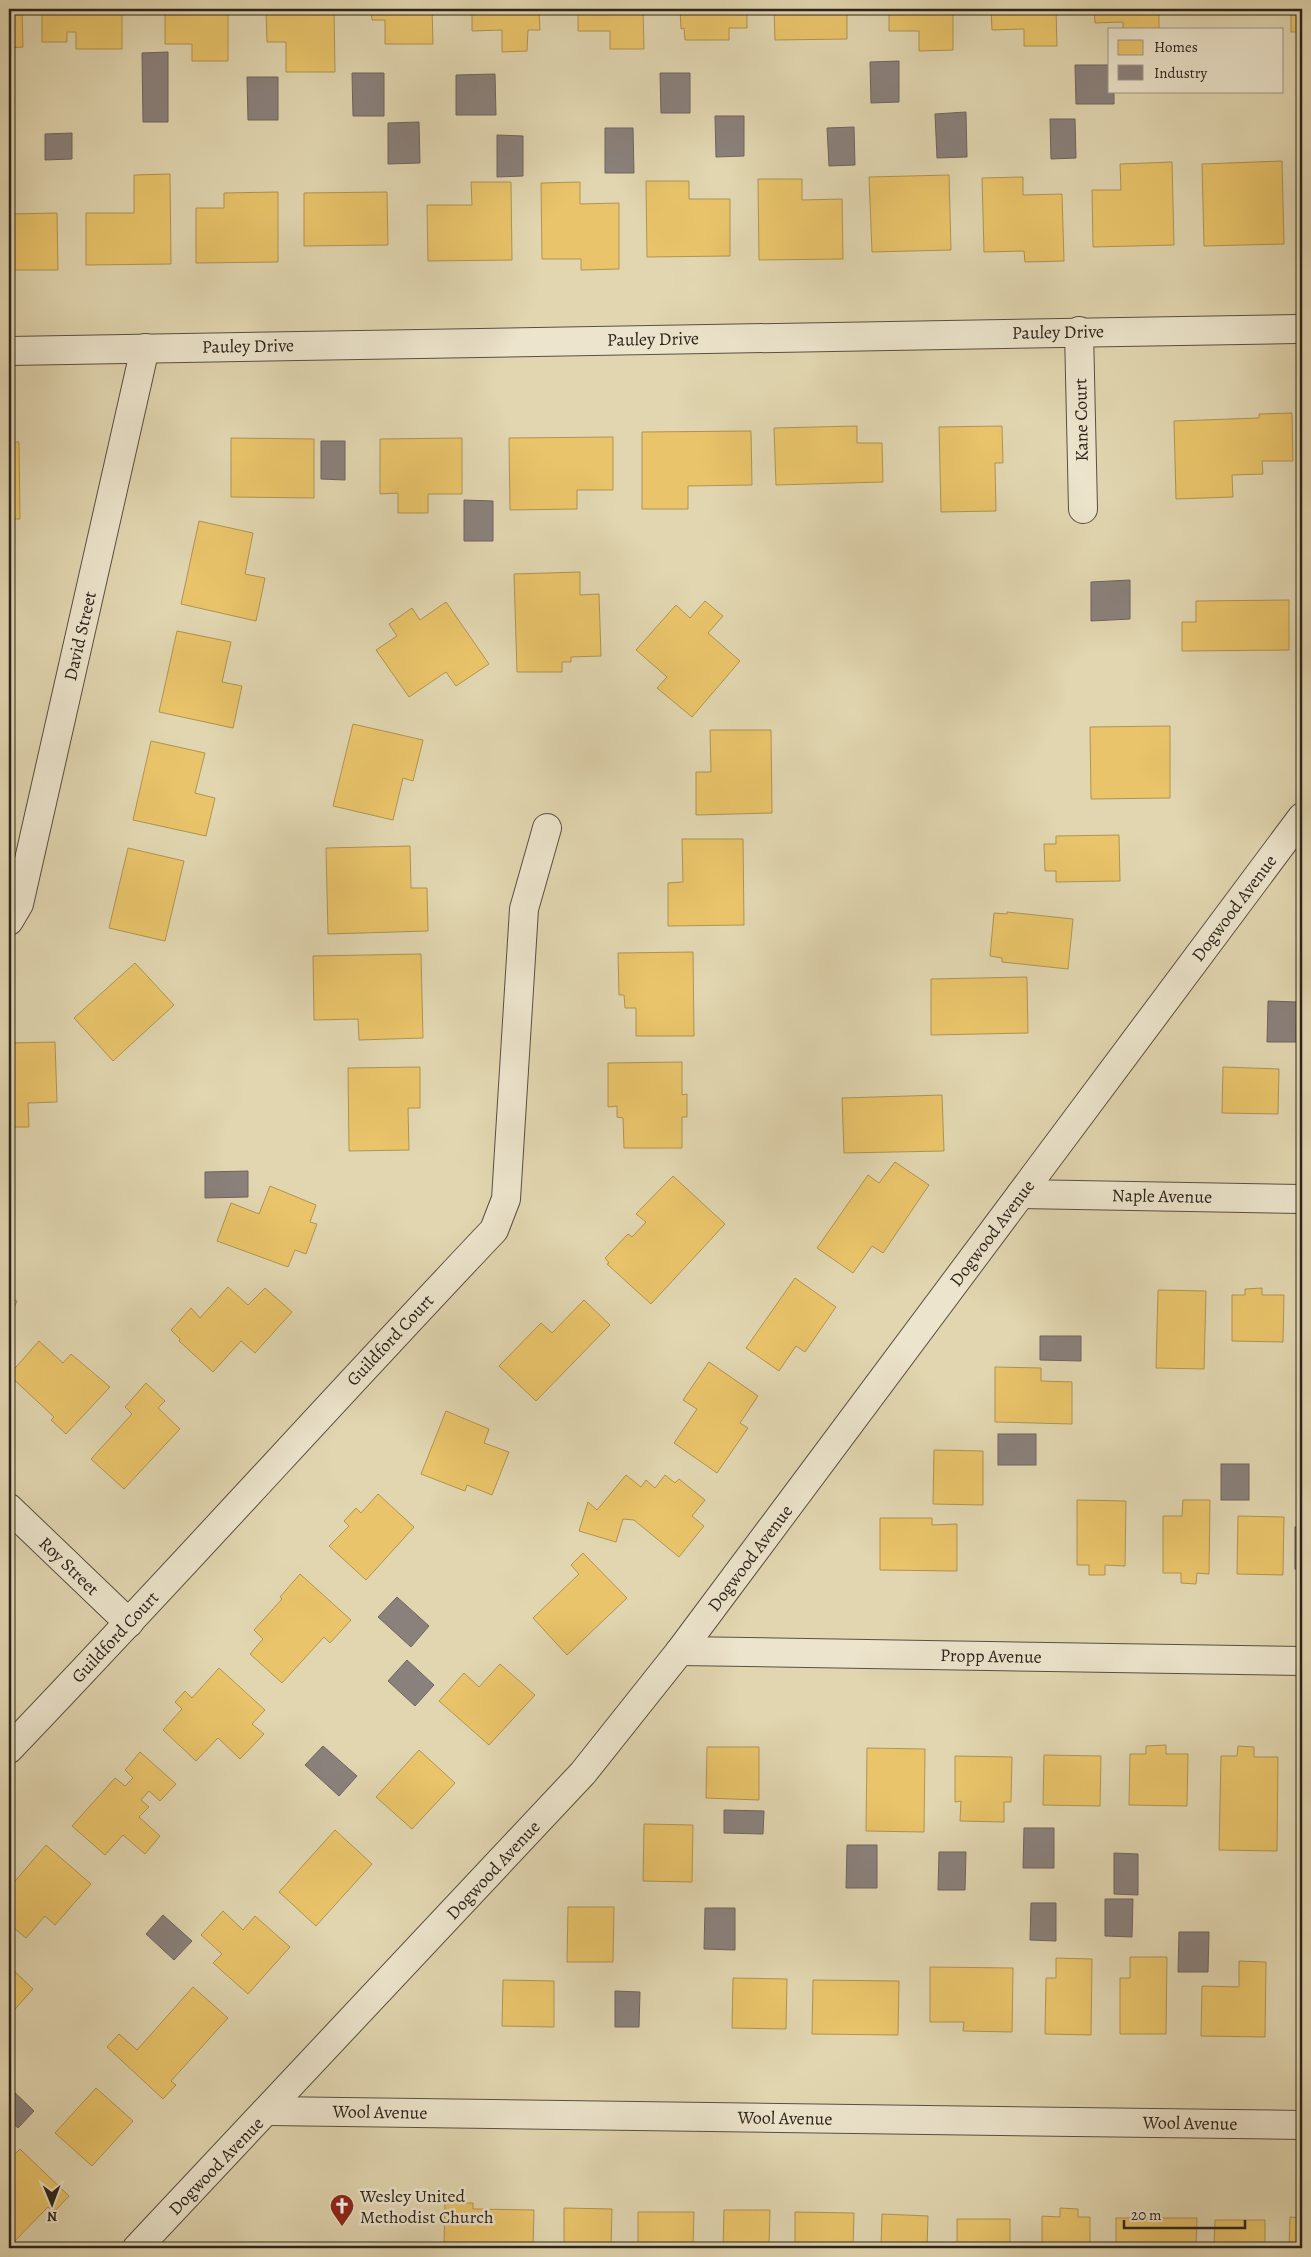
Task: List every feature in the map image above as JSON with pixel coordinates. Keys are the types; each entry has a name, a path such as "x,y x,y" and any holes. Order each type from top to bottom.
{"street":[{"name":"Pauley Drive","path":"9,351 1079,331 1297,329"},
{"name":"Kane Court","path":"1079,331 1083,509"},
{"name":"David Street","path":"9,922 20,904 145,348"},
{"name":"Dogwood Avenue","path":"137,2248 583,1773 680,1652 1302,817"},
{"name":"Guildford Court","path":"9,1749 129,1623 326,1408 494,1230 506,1199 524,909 547,828"},
{"name":"Naple Avenue","path":"1021,1194 1302,1199"},
{"name":"Roy Street","path":"9,1508 129,1623"},
{"name":"Propp Avenue","path":"680,1652 1302,1661"},
{"name":"Wool Avenue","path":"268,2110 1302,2125"}],"building: Homes":[{"path":"9,9 22,9 23,47 9,48"},
{"path":"42,9 122,9 122,49 76,49 76,32 67,32 67,42 42,42"},
{"path":"165,9 228,9 228,61 192,61 192,44 165,44"},
{"path":"266,9 334,9 335,72 286,72 286,42 267,42"},
{"path":"371,9 432,9 433,44 385,44 385,20 372,20"},
{"path":"472,9 539,9 540,30 528,30 527,51 502,52 502,30 472,31"},
{"path":"578,9 643,9 644,49 610,49 610,31 578,31"},
{"path":"680,9 747,9 747,28 729,28 729,40 685,40 684,28 681,29"},
{"path":"774,9 847,9 847,39 775,40"},
{"path":"889,9 953,9 953,50 919,51 919,31 889,31"},
{"path":"991,9 1056,9 1057,46 1024,46 1024,29 992,30"},
{"path":"1094,9 1159,9 1159,28 1123,28 1123,22 1095,23"},
{"path":"1193,9 1262,9 1262,13 1193,13"},
{"path":"1291,9 1302,9 1302,32 1291,32"},
{"path":"1282,161 1284,244 1204,246 1202,164"},
{"path":"1172,162 1174,245 1093,247 1092,190 1121,190 1120,164"},
{"path":"170,174 171,264 86,265 86,213 134,213 134,175"},
{"path":"949,175 951,250 872,252 869,177"},
{"path":"1023,177 1023,195 1062,194 1064,261 1025,262 1024,251 984,252 982,178"},
{"path":"758,179 802,179 802,200 842,199 843,259 759,260"},
{"path":"646,181 689,181 689,199 730,199 730,256 647,257"},
{"path":"471,182 511,182 512,260 428,261 427,205 472,205"},
{"path":"580,182 580,204 619,203 619,269 581,270 581,259 542,259 541,183"},
{"path":"278,192 278,262 196,263 196,208 224,208 224,193"},
{"path":"387,192 388,245 304,246 304,193"},
{"path":"57,213 58,270 9,270 9,214"},
{"path":"1292,413 1293,461 1262,461 1263,474 1232,475 1233,497 1176,499 1174,421 1259,418 1259,414"},
{"path":"857,426 857,443 882,443 883,482 776,485 774,428"},
{"path":"1002,426 1003,463 995,463 996,511 941,512 939,427"},
{"path":"751,431 752,485 688,486 688,509 642,509 642,432"},
{"path":"613,437 613,490 577,490 577,509 510,510 509,438"},
{"path":"231,438 314,439 314,498 231,497"},
{"path":"462,438 462,494 428,494 428,513 398,513 398,493 380,494 380,439"},
{"path":"9,442 19,442 20,519 9,519"},
{"path":"199,521 253,533 245,574 265,578 256,621 181,604"},
{"path":"580,572 580,595 599,594 601,656 571,657 571,662 562,662 562,672 517,672 514,574"},
{"path":"1289,600 1289,650 1182,651 1182,622 1196,622 1196,601"},
{"path":"705,601 723,616 708,633 740,661 692,717 657,688 667,677 636,650 676,605 690,618"},
{"path":"446,602 489,664 456,686 446,672 409,697 376,650 397,636 389,624 412,608 420,620"},
{"path":"177,631 231,642 222,682 242,686 233,728 159,712"},
{"path":"353,724 423,740 413,781 403,778 393,820 333,806"},
{"path":"1170,726 1170,798 1091,799 1090,727"},
{"path":"710,730 771,730 772,813 696,815 696,772 711,772"},
{"path":"151,741 205,753 195,793 215,798 206,836 133,820"},
{"path":"1119,835 1120,881 1056,882 1056,871 1045,871 1044,844 1056,844 1056,836"},
{"path":"682,839 743,839 744,925 668,926 668,883 683,882"},
{"path":"410,846 411,888 427,888 428,931 328,934 326,848"},
{"path":"128,848 184,861 165,941 109,928"},
{"path":"1007,912 1073,919 1068,969 1002,962 1002,958 990,956 994,913 1007,914"},
{"path":"693,952 694,1036 636,1036 636,1008 625,1008 624,995 619,995 618,953"},
{"path":"421,954 423,1038 359,1040 358,1019 314,1020 313,956"},
{"path":"135,963 174,1005 113,1061 74,1018"},
{"path":"1027,977 1028,1033 931,1035 931,979"},
{"path":"55,1042 57,1102 28,1103 29,1127 9,1127 9,1043"},
{"path":"682,1062 682,1095 687,1094 687,1117 682,1117 682,1148 624,1148 623,1118 617,1117 617,1106 608,1107 608,1063"},
{"path":"420,1067 420,1108 408,1108 409,1150 349,1151 348,1068"},
{"path":"1223,1067 1279,1069 1278,1114 1222,1113"},
{"path":"942,1095 944,1151 844,1153 842,1098"},
{"path":"895,1162 929,1185 883,1253 872,1246 853,1273 817,1248 868,1175 879,1183"},
{"path":"673,1176 725,1224 651,1304 607,1264 609,1263 605,1258 628,1234 632,1237 646,1222 636,1214"},
{"path":"270,1186 316,1205 310,1222 317,1224 306,1254 295,1250 288,1267 217,1241 231,1203 259,1214"},
{"path":"795,1278 836,1307 805,1352 796,1346 779,1371 746,1348"},
{"path":"228,1287 248,1305 265,1288 292,1312 255,1353 241,1341 213,1372 179,1341 180,1339 171,1330 191,1308 200,1318"},
{"path":"1262,1288 1262,1295 1284,1295 1283,1342 1232,1341 1232,1295 1245,1295 1245,1289"},
{"path":"1158,1290 1206,1291 1204,1369 1156,1368"},
{"path":"9,1298 17,1301 9,1320"},
{"path":"584,1300 610,1325 536,1401 499,1366 541,1323 552,1333"},
{"path":"39,1341 63,1363 71,1354 110,1387 66,1434 51,1420 54,1417 9,1375"},
{"path":"709,1362 758,1396 740,1423 748,1428 717,1473 674,1443 697,1409 683,1400"},
{"path":"995,1367 1041,1368 1041,1381 1072,1382 1072,1424 995,1422"},
{"path":"146,1383 165,1401 158,1408 180,1429 124,1489 91,1459 132,1414 125,1407"},
{"path":"446,1411 489,1429 484,1443 509,1452 492,1495 467,1485 465,1491 421,1474"},
{"path":"934,1450 983,1451 983,1505 933,1504"},
{"path":"626,1475 641,1487 646,1480 655,1488 665,1475 675,1483 679,1479 705,1500 692,1516 704,1526 679,1557 634,1520 623,1519 616,1542 579,1531 588,1502 597,1510"},
{"path":"378,1494 414,1527 366,1580 329,1546 349,1526 344,1521 356,1508 361,1513"},
{"path":"1077,1500 1126,1501 1125,1566 1105,1565 1105,1575 1089,1575 1089,1565 1077,1565"},
{"path":"1183,1500 1210,1500 1209,1574 1197,1573 1196,1584 1181,1583 1181,1573 1163,1573 1163,1516 1182,1516"},
{"path":"1238,1516 1284,1517 1283,1575 1237,1574"},
{"path":"880,1518 932,1518 932,1525 957,1524 957,1571 880,1570"},
{"path":"583,1553 627,1598 567,1655 533,1618 579,1574 571,1565"},
{"path":"300,1574 351,1620 330,1643 324,1637 282,1683 250,1654 263,1639 254,1630 282,1599 280,1597"},
{"path":"500,1664 535,1695 489,1745 439,1701 464,1673 479,1687"},
{"path":"219,1668 265,1710 252,1724 264,1734 240,1759 218,1738 196,1761 163,1730 182,1709 175,1702 185,1691 192,1698"},
{"path":"1166,1745 1166,1754 1188,1754 1187,1806 1129,1805 1130,1754 1146,1754 1146,1746"},
{"path":"1238,1746 1254,1747 1254,1757 1278,1757 1277,1851 1219,1850 1221,1756 1237,1756"},
{"path":"707,1747 759,1747 759,1800 706,1798"},
{"path":"867,1748 925,1749 924,1832 866,1831"},
{"path":"419,1750 455,1783 412,1829 376,1797"},
{"path":"140,1752 176,1784 160,1801 149,1791 141,1800 149,1807 139,1817 160,1836 145,1854 123,1835 105,1855 72,1826 115,1778 125,1786 133,1778 125,1770"},
{"path":"1044,1755 1101,1756 1100,1806 1043,1805"},
{"path":"955,1756 1012,1757 1011,1802 1004,1802 1004,1822 960,1821 961,1801 955,1802"},
{"path":"644,1824 693,1825 692,1882 643,1881"},
{"path":"335,1830 372,1864 316,1926 279,1892"},
{"path":"46,1845 91,1884 55,1925 45,1916 26,1938 9,1924 9,1888"},
{"path":"568,1907 614,1907 613,1962 567,1962"},
{"path":"223,1911 243,1930 255,1916 290,1947 248,1994 213,1963 222,1954 201,1935"},
{"path":"1130,1957 1167,1957 1166,2034 1120,2034 1120,1978 1130,1978"},
{"path":"1056,1958 1092,1959 1091,2035 1045,2034 1046,1978 1056,1978"},
{"path":"1239,1961 1266,1962 1265,2037 1201,2036 1202,1986 1239,1987"},
{"path":"9,1966 33,1989 9,2016"},
{"path":"930,1967 1013,1968 1012,2032 963,2031 964,2022 930,2022"},
{"path":"733,1978 787,1979 786,2029 732,2028"},
{"path":"503,1980 554,1981 554,2027 502,2026"},
{"path":"813,1980 899,1981 898,2035 812,2034"},
{"path":"193,1987 228,2018 171,2081 176,2085 163,2099 107,2047 119,2034 137,2050"},
{"path":"96,2088 133,2121 92,2166 55,2133"},
{"path":"20,2149 69,2196 54,2212 48,2207 9,2247 9,2182 15,2176 9,2169 9,2160"},
{"path":"445,2203 473,2203 473,2209 534,2210 533,2248 469,2248 469,2244 444,2244"},
{"path":"564,2208 612,2209 611,2248 564,2248"},
{"path":"1060,2208 1078,2209 1078,2217 1090,2217 1090,2248 1042,2248 1042,2216 1060,2217"},
{"path":"724,2210 770,2210 769,2248 723,2248"},
{"path":"638,2212 694,2212 693,2248 638,2248"},
{"path":"795,2212 854,2213 853,2248 795,2248"},
{"path":"882,2214 928,2216 927,2248 881,2248"},
{"path":"1290,2217 1302,2218 1302,2248 1289,2248"},
{"path":"1116,2218 1197,2218 1196,2248 1116,2248"},
{"path":"957,2219 1010,2219 1010,2248 957,2248"},
{"path":"1215,2220 1265,2220 1265,2248 1214,2248"}],"building: Industry":[{"path":"168,52 168,122 143,122 142,53"},
{"path":"899,61 899,102 871,103 870,62"},
{"path":"1075,65 1108,65 1108,92 1114,92 1114,104 1076,104"},
{"path":"352,73 384,73 384,116 353,116"},
{"path":"660,73 690,73 690,113 661,113"},
{"path":"495,74 496,115 456,115 456,75"},
{"path":"247,77 278,77 278,120 248,120"},
{"path":"966,112 967,157 937,158 935,114"},
{"path":"715,116 744,116 744,156 716,157"},
{"path":"1050,119 1075,119 1076,158 1051,159"},
{"path":"419,122 420,163 388,164 388,123"},
{"path":"854,127 855,165 829,166 827,128"},
{"path":"605,128 633,128 634,173 605,173"},
{"path":"72,133 72,159 45,160 45,134"},
{"path":"497,135 523,136 523,176 497,177"},
{"path":"321,441 345,441 345,480 321,479"},
{"path":"464,500 493,501 493,541 464,541"},
{"path":"1130,580 1130,619 1091,621 1091,582"},
{"path":"1268,1001 1297,1002 1296,1042 1267,1042"},
{"path":"248,1171 248,1197 205,1198 205,1172"},
{"path":"1040,1336 1081,1336 1081,1361 1040,1360"},
{"path":"1301,1354 1302,1384 1300,1384"},
{"path":"998,1434 1036,1434 1036,1465 998,1465"},
{"path":"1221,1464 1249,1464 1249,1500 1221,1500"},
{"path":"1295,1527 1302,1527 1302,1569 1295,1569"},
{"path":"397,1597 429,1626 411,1647 378,1617"},
{"path":"407,1660 434,1685 415,1706 388,1681"},
{"path":"323,1746 357,1776 339,1796 305,1765"},
{"path":"724,1810 764,1811 763,1834 724,1833"},
{"path":"1024,1828 1054,1828 1054,1868 1023,1868"},
{"path":"847,1845 877,1845 877,1888 846,1888"},
{"path":"939,1852 966,1852 965,1890 938,1890"},
{"path":"1114,1853 1138,1854 1138,1895 1114,1894"},
{"path":"1105,1899 1133,1899 1132,1937 1105,1936"},
{"path":"1031,1903 1056,1903 1056,1941 1030,1940"},
{"path":"705,1908 735,1908 735,1950 704,1949"},
{"path":"163,1915 192,1941 174,1960 146,1934"},
{"path":"1179,1932 1209,1932 1208,1972 1178,1972"},
{"path":"615,1991 640,1992 639,2027 615,2027"},
{"path":"9,2087 34,2111 18,2128 9,2120"}],"place":[{"name":"Wesley United Methodist Church","path":"342,2227"}]}
